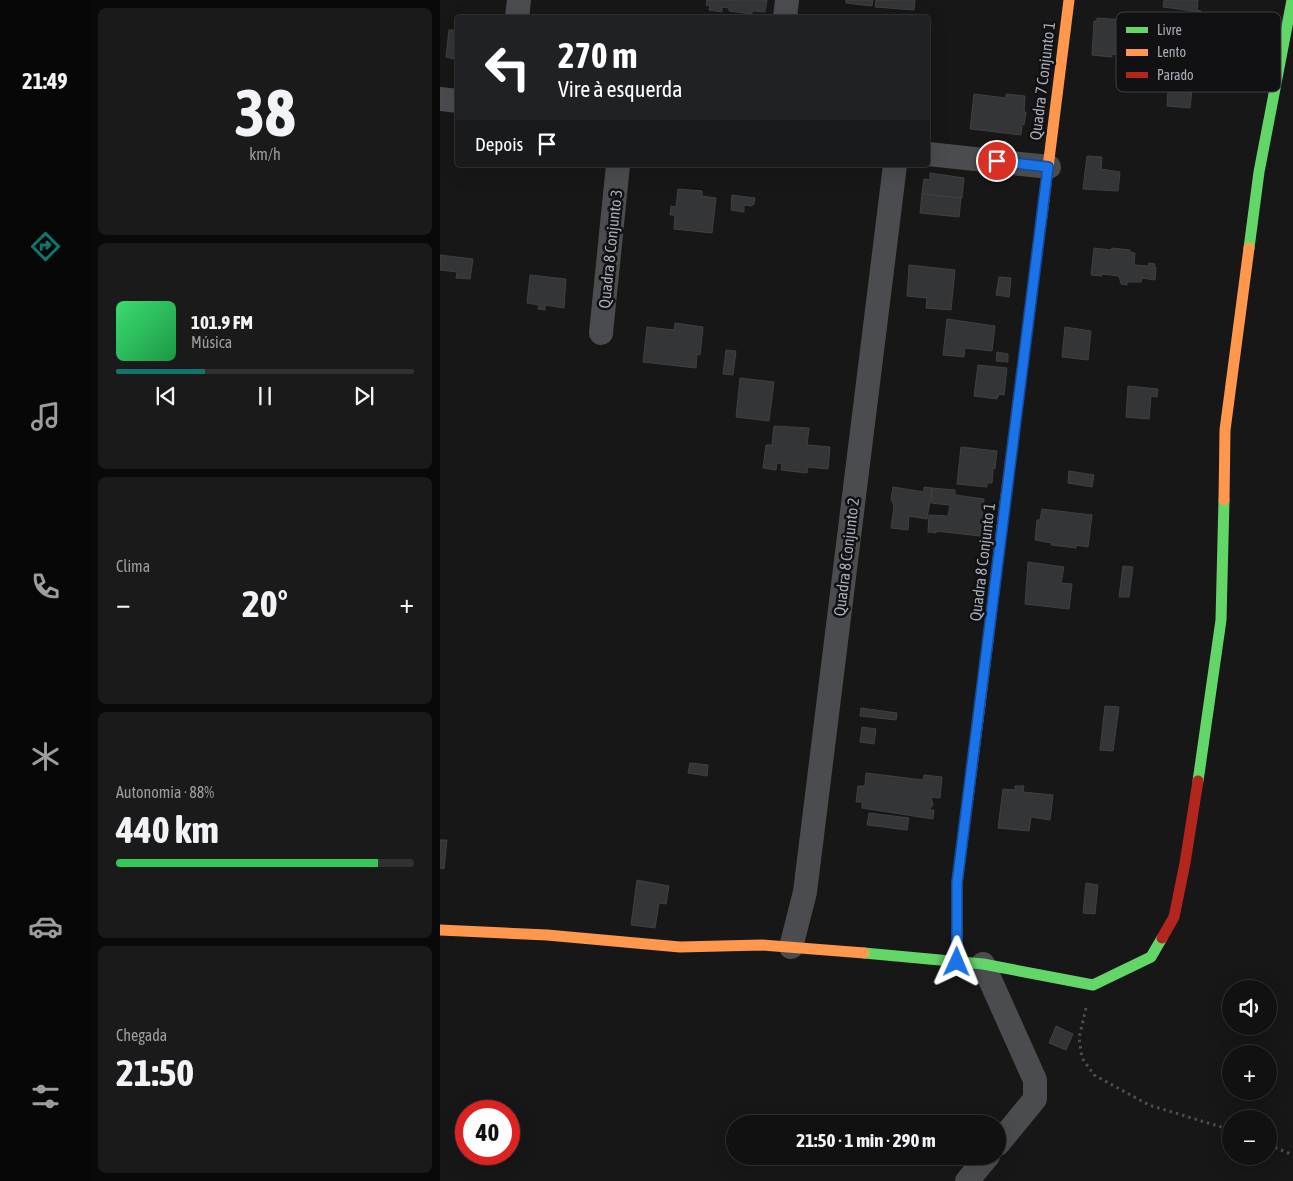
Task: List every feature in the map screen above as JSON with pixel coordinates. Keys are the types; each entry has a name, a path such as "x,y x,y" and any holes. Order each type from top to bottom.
{"street":[{"path":"517,15 519,0"},
{"path":"785,15 787,0"},
{"name":"Quadra 7 Conjunto 1","path":"1048,167 1068,0"},
{"path":"1281,61 1292,0"},
{"path":"440,930 548,935 680,947 762,945 791,947 983,964 1093,985 1151,957 1174,917 1199,776 1221,620 1225,430 1259,172 1275,92"},
{"path":"440,99 455,101"},
{"path":"930,154 1048,167"},
{"name":"Quadra 8 Conjunto 3","path":"601,333 618,167"},
{"name":"Quadra 8 Conjunto 2","path":"791,947 804,892 895,167"},
{"name":"Quadra 8 Conjunto 1","path":"957,962 957,883 1048,167"},
{"path":"983,964 1035,1080 1035,1099 1006,1134"},
{"path":"967,1181 980,1165"}],"path":[{"path":"1093,985 1079,1038 1082,1058 1094,1076 1149,1105 1222,1127"},
{"path":"1277,1148 1293,1155"}],"building":[{"path":"707,0 767,0 765,12 752,11 752,14 729,11 729,8 722,7 722,12 709,10 710,6 706,5"},
{"path":"846,0 873,0 872,6 846,3"},
{"path":"876,0 915,0 914,10 875,7"},
{"path":"1164,0 1198,0 1197,10 1201,12 1194,12 1163,7"},
{"path":"1097,18 1116,19 1116,55 1112,54 1112,57 1092,55 1094,21 1097,21"},
{"path":"449,30 455,30 455,59 446,57"},
{"path":"1168,92 1192,92 1190,108 1167,106"},
{"path":"974,94 1006,98 1006,94 1025,96 1024,112 1026,112 1021,135 970,129"},
{"path":"1087,156 1102,157 1101,169 1120,172 1118,191 1083,189"},
{"path":"930,173 964,178 962,198 922,194 924,179 930,180"},
{"path":"678,189 702,191 702,196 716,198 712,233 674,229 675,215 670,215 671,206 676,207"},
{"path":"922,194 961,198 959,217 920,213"},
{"path":"732,195 755,198 754,204 751,206 744,205 744,212 731,210"},
{"path":"1094,248 1130,250 1130,252 1135,253 1134,265 1148,266 1149,263 1155,264 1155,280 1142,278 1141,282 1127,282 1127,285 1121,284 1119,276 1091,275"},
{"path":"440,255 473,259 470,279 456,278 457,272 440,270"},
{"path":"909,265 955,270 951,310 926,308 927,298 907,296"},
{"path":"530,275 566,279 564,308 545,305 545,310 538,309 539,305 527,303"},
{"path":"999,277 1011,278 1009,297 996,295"},
{"path":"947,319 995,326 992,351 965,348 964,357 943,355"},
{"path":"675,323 703,327 700,355 697,354 696,368 643,362 647,327 674,330"},
{"path":"1065,327 1091,331 1088,360 1062,357"},
{"path":"726,350 736,351 733,375 723,374"},
{"path":"997,352 1008,354 1008,362 996,361"},
{"path":"978,365 1007,368 1004,395 999,394 997,399 974,396"},
{"path":"740,378 774,382 769,421 736,417"},
{"path":"1128,386 1158,389 1157,397 1151,396 1149,419 1126,417"},
{"path":"774,426 809,428 807,445 830,447 828,469 808,467 807,473 781,470 782,464 777,463 776,470 763,468 766,445 772,445"},
{"path":"961,447 997,451 995,469 989,468 989,470 993,470 992,483 987,483 987,487 957,484"},
{"path":"1069,471 1094,475 1092,487 1068,483"},
{"path":"893,487 924,492 924,487 932,488 927,519 909,516 908,530 891,528 894,506 891,499"},
{"path":"932,488 955,490 955,495 984,499 980,536 936,531 936,533 928,532 929,515 948,516 950,505 931,503"},
{"path":"1042,509 1092,515 1088,547 1076,545 1076,548 1051,545 1052,543 1035,540 1037,520 1040,520"},
{"path":"1028,562 1064,567 1061,583 1072,584 1069,609 1025,604"},
{"path":"1123,566 1133,567 1129,597 1119,597"},
{"path":"1105,706 1119,707 1113,751 1100,750"},
{"path":"861,708 897,713 896,720 860,716"},
{"path":"862,727 876,729 874,744 860,742"},
{"path":"690,763 708,765 707,776 688,773"},
{"path":"866,773 923,780 924,775 942,777 940,798 931,797 933,805 929,810 934,810 933,819 862,808 862,802 856,802 858,786 865,786"},
{"path":"1015,786 1024,786 1023,792 1053,795 1050,820 1031,817 1029,831 998,828 1003,789 1015,790"},
{"path":"869,813 909,818 907,830 867,825"},
{"path":"440,840 447,840 444,869 440,868"},
{"path":"637,880 669,886 666,904 659,903 655,928 631,925"},
{"path":"1086,883 1098,885 1095,914 1083,913"},
{"path":"1056,1026 1073,1034 1066,1050 1049,1043"}],"traffic: fast":[{"path":"1281,57 1292,0"},
{"path":"1249,248 1259,172 1274,92"},
{"path":"1198,781 1221,620 1224,500"},
{"path":"957,962 957,883 980,704"},
{"path":"864,953 983,964 1093,985 1151,957 1162,938"}],"traffic: slow":[{"path":"1041,223 1069,0"},
{"path":"1224,500 1225,430 1249,248"},
{"path":"980,704 1006,496"},
{"path":"440,930 547,935 680,947 762,945 864,953"}],"traffic: jam":[{"path":"1006,496 1041,223"},
{"path":"1162,938 1174,917 1198,781"}],"route":[{"path":"957,962 957,883 1048,167 997,161"}]}
